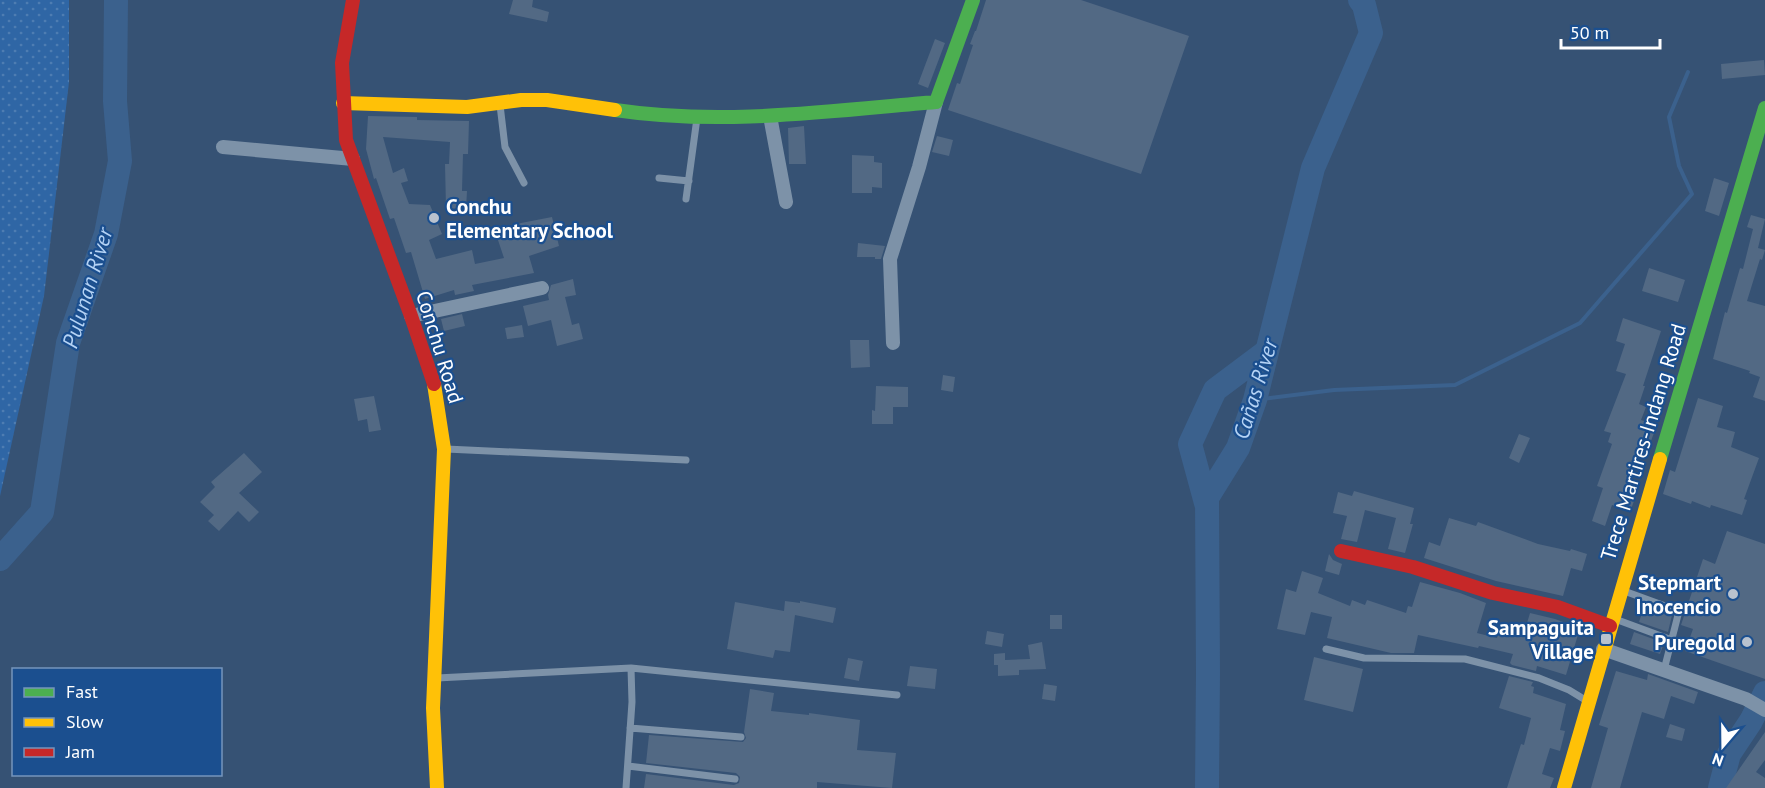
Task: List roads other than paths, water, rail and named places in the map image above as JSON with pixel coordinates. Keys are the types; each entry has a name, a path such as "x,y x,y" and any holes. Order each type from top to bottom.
{"main road":[{"name":"Conchu Road","path":"353,0 342,63 346,140 436,391 444,449 433,708 437,788"},
{"path":"344,103 467,107 500,102 547,100 627,112 697,118 770,117 936,102 973,0"},
{"name":"Trece Martires-Indang Road","path":"1564,788 1611,622 1765,108"},
{"path":"1341,550 1423,570 1493,593 1558,607 1611,622"}],"street":[{"path":"892,343 890,259 919,167 936,102"},
{"path":"770,117 786,202"},
{"path":"223,147 353,159"},
{"path":"411,316 542,288"},
{"path":"1604,649 1758,704"}],"lane":[{"path":"500,102 505,147 524,183"},
{"path":"686,199 697,118"},
{"path":"659,178 688,181"},
{"path":"444,449 686,460"},
{"path":"1621,590 1679,611 1664,670"},
{"path":"1611,622 1672,640"},
{"path":"1326,649 1364,658 1465,659 1539,678 1569,690 1588,702"},
{"path":"435,678 631,668 897,696"},
{"path":"626,788 631,668"},
{"path":"630,728 741,737"},
{"path":"628,766 735,779"}],"waterway":[{"name":"Pulunan River","path":"0,559 42,512 68,343 106,234 120,161 115,101 116,0"},
{"name":"Cañas River","path":"1207,788 1207,498 1238,448 1255,400 1313,168 1371,33 1364,5 1360,0"},
{"path":"1255,400 1334,390 1455,385 1580,323 1692,194 1679,166 1669,117 1688,72"},
{"path":"1206,503 1190,444 1215,390 1267,351"},
{"path":"1720,788 1729,754 1751,721 1765,693"}],"place":[{"name":"Conchu Elementary School","path":"434,218"},
{"name":"Stepmart Inocencio","path":"1733,594"},
{"name":"Sampaguita Village","path":"1606,639"},
{"name":"Puregold","path":"1747,642"}]}
